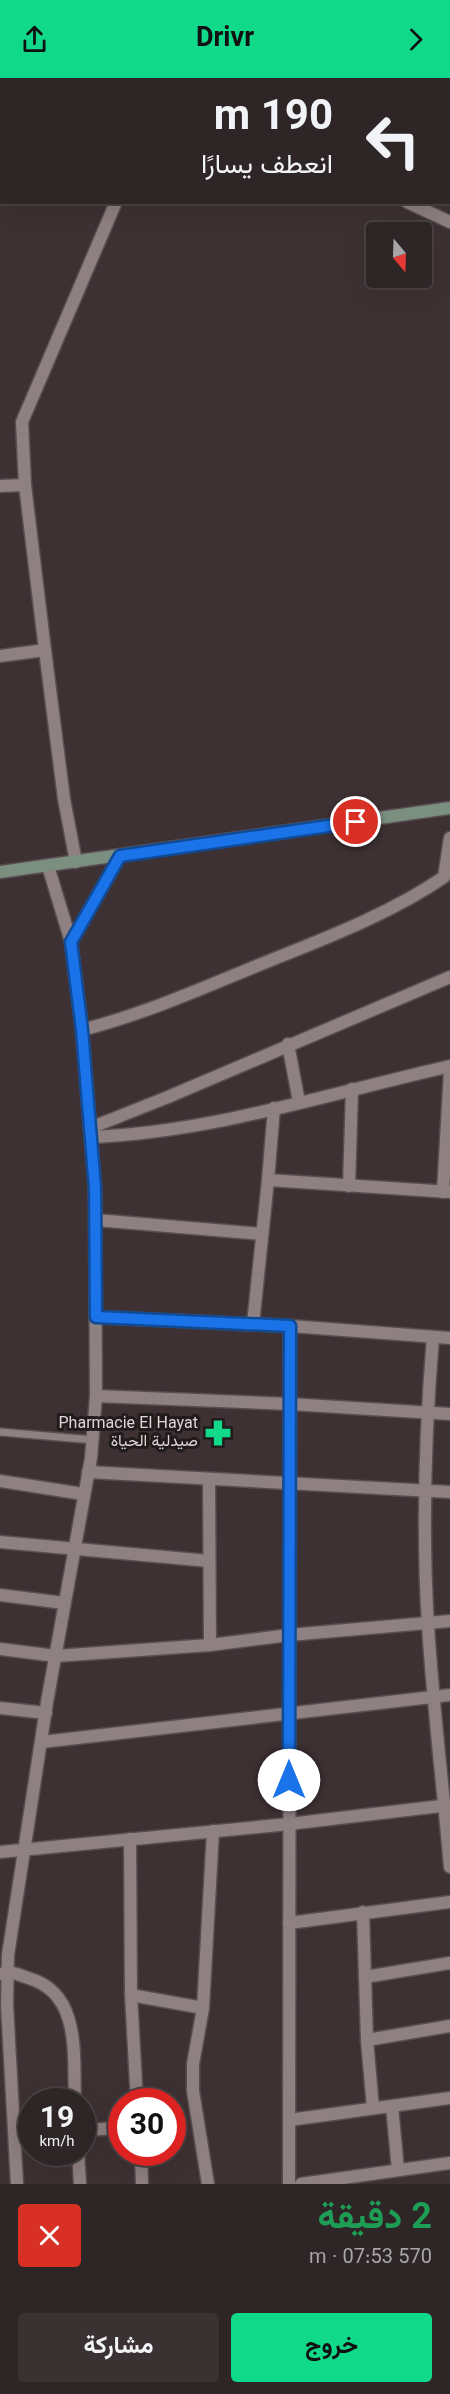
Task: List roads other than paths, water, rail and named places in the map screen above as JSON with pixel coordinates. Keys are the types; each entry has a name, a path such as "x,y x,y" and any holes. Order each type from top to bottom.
{"main road":[{"path":"0,872 450,808"}],"street":[{"path":"76,862 64,799 45,650 25,485 22,422 115,204"},
{"path":"411,204 450,222"},
{"path":"0,486 25,485"},
{"path":"0,656 45,650"},
{"path":"82,1030 127,1018 167,1003 302,948 419,894 444,877 450,838"},
{"path":"71,942 120,856"},
{"path":"18,2184 4,1955 25,1849 45,1713 94,1440 96,1396 96,1220 82,1030 71,942 48,866"},
{"path":"90,1133 288,1044 450,977"},
{"path":"288,1044 299,1102"},
{"path":"90,1133 165,1132 450,1066"},
{"path":"268,1180 446,1192 450,1071"},
{"path":"349,1186 352,1089"},
{"path":"252,1324 274,1108"},
{"path":"96,1220 262,1234"},
{"path":"96,1317 290,1326 450,1338"},
{"path":"289,2184 290,1326"},
{"path":"433,1337 426,1413 424,1491 428,1623 434,1697 448,1806 450,1867"},
{"path":"96,1396 290,1404 450,1414"},
{"path":"88,1472 450,1492"},
{"path":"209,1480 210,1645"},
{"path":"0,1481 83,1494"},
{"path":"0,1542 209,1561"},
{"path":"0,1595 64,1603"},
{"path":"0,1649 56,1656 210,1645 290,1635 450,1621"},
{"path":"42,1742 450,1695"},
{"path":"0,1708 45,1713"},
{"path":"0,1852 448,1806"},
{"path":"208,2184 193,2091 193,2064 203,2008 213,1831"},
{"path":"130,1839 131,1995 136,2088"},
{"path":"289,1923 450,1902"},
{"path":"363,1912 367,2040 373,2108"},
{"path":"365,1977 450,1963"},
{"path":"4,1973 43,1982 61,2000 71,2024 74,2088"},
{"path":"131,1995 203,2008"},
{"path":"367,2040 450,2026"},
{"path":"289,2120 450,2097"},
{"path":"392,2106 398,2170"},
{"path":"301,2184 450,2163"},
{"path":"79,2166 80,2184"},
{"path":"141,2166 142,2184"}],"lane":[{"path":"0,1432 94,1440"}],"place":[{"name":"Pharmacie El Hayat صيدلية الحياة","path":"218,1433"}]}
